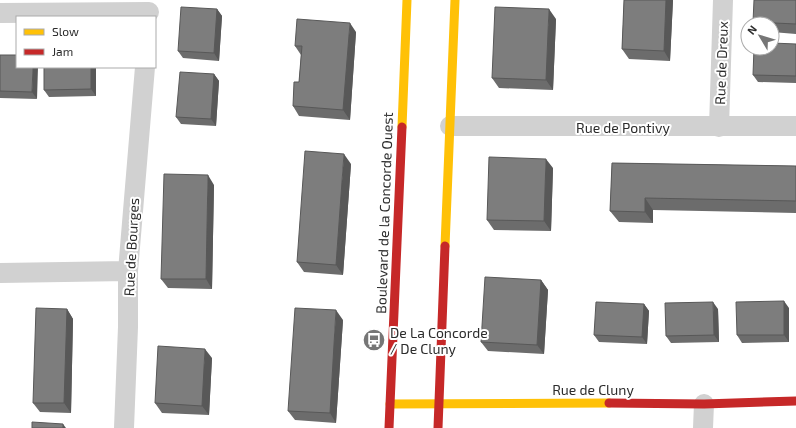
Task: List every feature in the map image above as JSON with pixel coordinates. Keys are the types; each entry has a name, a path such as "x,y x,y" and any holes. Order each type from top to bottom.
{"street":[{"name":"Boulevard de la Concorde Ouest","path":"389,428 407,0"},
{"path":"438,428 455,0"},
{"name":"Rue de Dreux","path":"719,127 723,0"},
{"path":"0,13 149,10"},
{"name":"Rue de Bourges","path":"124,428 128,327 128,272 145,68"},
{"name":"Rue de Pontivy","path":"450,126 796,126"},
{"path":"0,273 128,272"},
{"name":"Rue de Cluny","path":"390,404 564,402 704,404 796,401"},
{"path":"703,428 704,404"}],"building":[{"path":"624,0 666,0 664,51 622,49"},
{"path":"754,0 796,0 796,24 780,23 780,16 753,16"},
{"path":"181,7 217,9 214,53 178,51"},
{"path":"495,7 549,9 546,80 492,78"},
{"path":"297,19 350,23 343,110 293,106 294,82 299,82 302,46 295,46"},
{"path":"780,43 796,44 796,76 753,75 754,56 780,56"},
{"path":"0,55 16,55 16,68 33,68 32,92 0,91"},
{"path":"44,68 91,68 91,89 44,90"},
{"path":"180,72 214,74 211,119 176,117"},
{"path":"305,151 344,154 336,265 297,262"},
{"path":"489,157 546,159 544,221 487,220"},
{"path":"612,163 796,166 796,201 645,198 645,212 610,211"},
{"path":"164,174 208,175 206,279 161,279"},
{"path":"485,277 541,280 537,345 481,342"},
{"path":"784,301 784,335 737,335 736,302"},
{"path":"596,302 644,304 642,337 594,335"},
{"path":"713,302 714,335 666,336 665,303"},
{"path":"36,308 67,309 64,403 33,403"},
{"path":"295,308 336,310 330,413 288,411"},
{"path":"158,346 205,349 202,406 155,403"},
{"path":"32,422 63,424 63,428 32,428"}],"traffic: slow":[{"path":"402,127 407,0"},
{"path":"445,246 455,0"},
{"path":"390,404 609,403"}],"traffic: jam":[{"path":"389,428 402,127"},
{"path":"438,428 445,246"},
{"path":"609,403 704,404 796,401"}],"place":[{"name":"De La Concorde / De Cluny","path":"374,340"}]}
